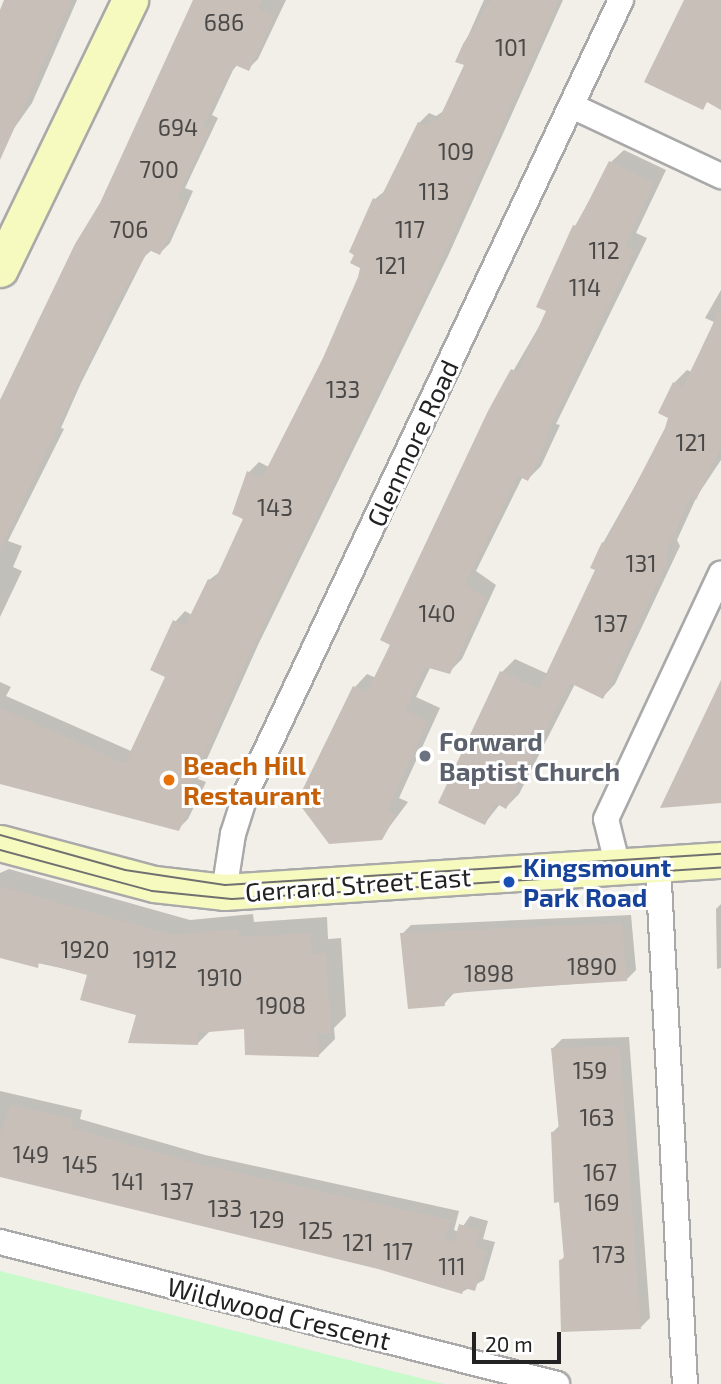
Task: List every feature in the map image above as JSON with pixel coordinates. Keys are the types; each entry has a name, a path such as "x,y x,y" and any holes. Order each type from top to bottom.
{"main road":[{"path":"0,269 130,0"},
{"name":"Gerrard Street East","path":"0,843 153,884 224,892 721,860"}],"street":[{"name":"Glenmore Road","path":"224,892 233,834 246,793 621,0"},
{"path":"572,106 721,176"},
{"path":"618,867 606,819 721,574"},
{"path":"658,864 685,1384"},
{"name":"Wildwood Crescent","path":"0,1242 557,1384"}],"green space":[{"path":"0,1271 392,1371 444,1384 0,1384"}],"building":[{"path":"4,0 72,0 0,160 0,10"},
{"path":"193,0 263,0 258,8 273,16 270,27 249,71 235,65 224,82 203,126 210,128 177,198 185,202 160,255 149,250 117,301 0,550 0,400 75,244 100,203"},
{"path":"491,0 559,0 438,268 248,657 189,789 197,792 179,831 0,784 0,708 125,763 165,677 150,670 173,620 185,626 208,579 214,582 243,519 232,514 247,471 262,478 323,358 358,277 360,268 350,263 354,255 349,252 373,198 379,201 418,122 427,126 432,118 438,121 464,65 455,62 463,44"},
{"path":"684,0 721,0 721,110 707,102 703,110 644,82"},
{"path":"609,161 654,183 625,246 635,251 545,437 548,439 528,481 518,476 465,584 485,598 450,674 425,667 405,710 428,721 387,811 396,815 382,840 329,844 297,801 353,686 367,692 390,645 380,640 488,411 511,369 518,372 546,311 536,307 573,225 576,226"},
{"path":"721,307 721,447 696,500 691,497 665,554 668,560 603,699 570,683 506,809 495,803 485,825 438,803 500,671 539,689 595,570 590,568 602,542 605,544 665,428 668,418 658,413 673,382 683,387"},
{"path":"721,680 721,803 660,808"},
{"path":"0,886 173,935 238,929 239,937 311,933 312,954 326,953 331,1033 318,1034 319,1057 245,1055 244,1029 197,1033 198,1045 128,1043 136,1015 80,1000 87,975 39,962 38,968 0,958"},
{"path":"622,923 627,981 478,990 444,995 445,1006 408,1009 400,933"},
{"path":"620,1046 641,1329 561,1332 559,1260 564,1259 559,1202 554,1203 551,1132 559,1131 551,1048"},
{"path":"11,1105 74,1119 72,1128 195,1163 451,1220 445,1239 454,1242 459,1224 480,1230 475,1248 487,1251 475,1291 464,1288 462,1294 378,1269 0,1177 0,1133"}],"tram line":[{"path":"0,835 125,870 225,885 721,854"},
{"path":"0,850 152,891 232,899 721,867"}],"place":[{"name":"Forward Baptist Church","path":"425,756"},
{"name":"Beach Hill Restaurant","path":"169,780"},
{"name":"Kingsmount Park Road","path":"509,882"}]}
